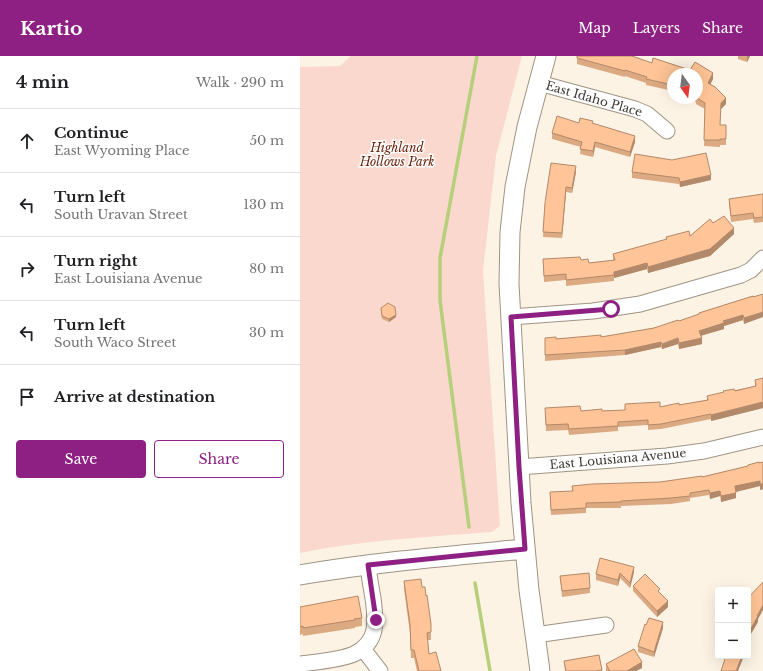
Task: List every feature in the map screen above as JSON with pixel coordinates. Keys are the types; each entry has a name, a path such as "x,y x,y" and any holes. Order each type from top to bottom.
{"street":[{"path":"540,671 525,549 509,284 512,213 523,142 546,56"},
{"name":"East Idaho Place","path":"539,83 635,109 647,114 667,131"},
{"path":"511,317 593,311 640,304 741,275 751,270 763,258"},
{"name":"East Louisiana Avenue","path":"519,467 662,457 704,451 763,437"},
{"path":"300,575 368,565 525,549"},
{"path":"300,664 348,656 363,649 370,641 376,620 368,565"},
{"path":"535,635 606,625"},
{"path":"363,649 380,671"}],"green space":[{"name":"Highland Hollows Park","path":"351,56 522,56 496,156 483,271 500,526 492,532 372,542 300,553 300,67 340,66"}],"building":[{"path":"577,56 632,56 652,63 653,58 684,68 667,68 667,84 646,79 647,77 625,70 577,58"},
{"path":"695,62 713,73 708,83 715,87 726,98 721,103 720,125 726,125 726,139 704,140 705,103 703,102 703,68 691,68"},
{"path":"557,116 579,123 580,118 593,121 592,123 635,136 630,152 595,142 593,151 580,149 582,142 552,133"},
{"path":"706,153 711,175 680,182 679,178 632,172 635,154 672,160"},
{"path":"551,163 576,166 572,188 566,187 562,233 543,232 545,203"},
{"path":"763,194 763,217 754,218 753,213 731,216 729,199"},
{"path":"724,216 734,228 710,249 648,267 647,263 614,272 614,275 566,280 566,274 544,276 543,259 580,257 581,260 588,259 589,263 615,260 613,254 667,239 666,237 689,231 690,236 710,219 713,223"},
{"path":"763,294 763,312 744,318 743,315 699,331 702,338 679,343 678,338 662,344 661,342 625,350 545,355 545,338 556,337 556,339 601,335 601,337 654,328"},
{"path":"388,303 395,307 396,315 389,319 382,316 381,308"},
{"path":"763,378 763,402 711,415 648,425 648,420 618,422 618,426 569,429 568,424 546,425 545,408 580,406 581,411 602,409 602,411 625,410 625,404 660,402 660,407 679,403 679,405 708,400 707,396 724,392 723,391 734,389 735,391 756,386 755,380"},
{"path":"763,462 763,484 760,484 760,481 735,486 736,493 721,496 720,491 710,493 709,490 690,493 690,496 621,502 586,503 586,508 551,510 550,492 573,491 572,486 660,482 702,477"},
{"path":"600,558 634,567 630,583 620,573 618,580 596,574"},
{"path":"589,573 590,588 562,591 560,576"},
{"path":"645,574 660,589 658,591 668,601 657,611 633,586"},
{"path":"421,579 422,587 425,587 426,596 427,595 431,624 431,632 427,633 429,654 436,652 441,671 419,671 414,650 411,650 410,625 404,581"},
{"path":"763,582 763,605 751,629 751,623 751,595"},
{"path":"358,596 362,618 303,628 303,626 300,627 300,607"},
{"path":"649,618 663,622 654,652 638,646 645,624 646,625"},
{"path":"634,649 642,662 627,671 610,671 606,664"},
{"path":"599,655 602,670 566,671 564,661"},
{"path":"725,659 741,659 736,671 721,671"}],"waterway":[{"path":"469,527 440,300 440,258 477,56"},
{"path":"475,583 490,671"}],"route":[{"path":"376,620 368,565 414,559 525,549 521,503 511,317 611,309"}]}
